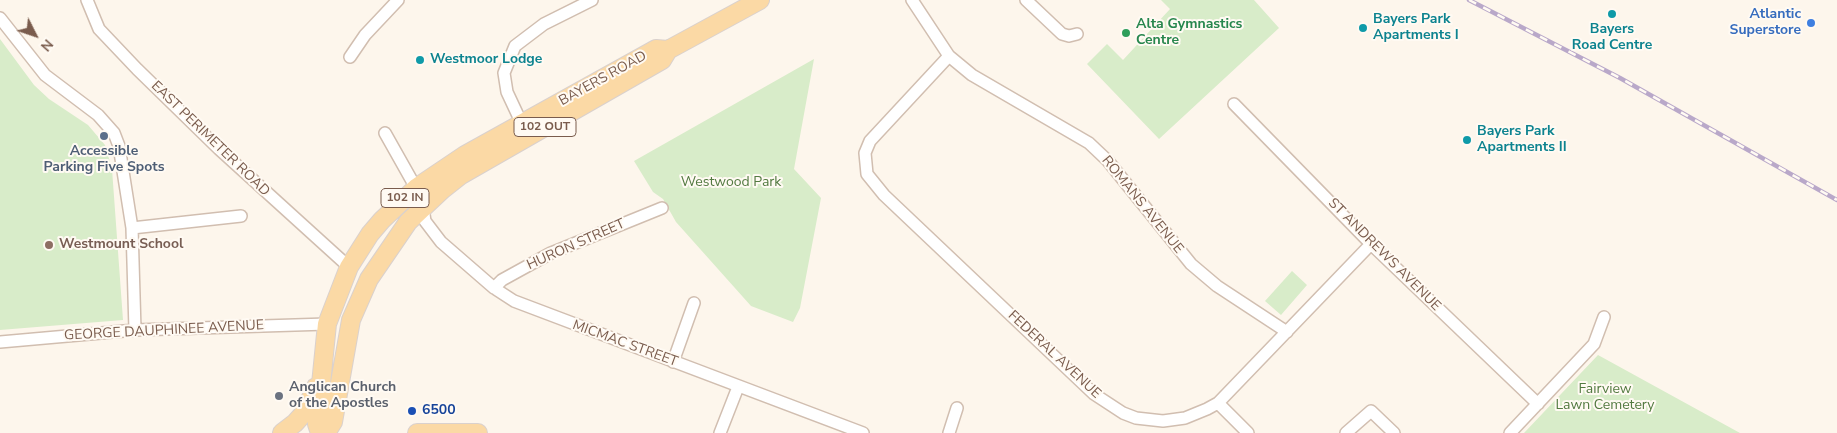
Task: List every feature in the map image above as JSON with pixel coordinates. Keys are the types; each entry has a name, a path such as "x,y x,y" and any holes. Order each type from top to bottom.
{"main road":[{"name":"BAYERS ROAD","path":"326,433 333,422 345,344 351,320 362,293 390,246 408,222 468,171 662,60 668,50 760,0"},
{"name":"BAYERS ROAD","path":"320,433 316,424 327,324 349,267 370,234 416,188 445,167 656,49 668,50"},
{"path":"370,234 383,237 395,233 408,222"},
{"path":"349,267 358,278 362,293"},
{"path":"282,433 304,413 322,373"},
{"path":"428,433 478,433"}],"street":[{"name":"EAST PERIMETER ROAD","path":"87,0 99,29 137,69 219,150 349,267"},
{"path":"350,57 365,35 398,0"},
{"path":"522,124 507,92 504,73 516,46 544,24 592,0"},
{"name":"ROMANS AVENUE","path":"912,0 949,56 977,78 1089,144 1108,161 1191,264 1217,286 1287,332"},
{"path":"1026,0 1062,34 1069,36 1077,34"},
{"path":"0,18 45,75 98,115 114,133 119,146 132,228 135,330"},
{"name":"FEDERAL AVENUE","path":"949,56 870,141 865,161 871,181 1094,394 1111,407 1136,418 1163,421 1185,418 1207,410 1218,403 1371,244"},
{"name":"ST ANDREWS AVENUE","path":"1234,104 1371,244 1538,404"},
{"path":"385,133 416,188"},
{"name":"MICMAC STREET","path":"423,208 425,221 461,262 514,301 863,433"},
{"name":"HURON STREET","path":"494,288 502,280 551,253 662,208"},
{"path":"132,228 241,216"},
{"path":"673,362 694,303"},
{"path":"1510,433 1594,344 1604,317"},
{"name":"GEORGE DAUPHINEE AVENUE","path":"0,342 135,330 327,324"},
{"path":"720,433 738,387"},
{"path":"1218,403 1248,433"},
{"path":"949,433 956,408"},
{"path":"1346,433 1371,411 1394,433"}],"green space":[{"path":"1161,0 1254,0 1279,28 1159,139 1087,64 1107,44 1123,60 1170,9"},
{"path":"0,39 34,85 49,99 88,125 105,145 112,169 123,320 0,330"},
{"name":"Westwood Park","path":"814,59 794,169 821,198 800,308 793,322 751,306 676,222 663,199 653,192 634,161"},
{"path":"1292,271 1307,285 1281,315 1265,301"},
{"name":"Fairview Lawn Cemetery","path":"1598,355 1740,433 1524,433"}],"railway":[{"path":"1469,0 1620,78 1837,200"}],"place":[{"name":"Bayers Road Centre","path":"1612,14"},
{"name":"Atlantic Superstore","path":"1811,23"},
{"name":"Bayers Park Apartments I","path":"1363,28"},
{"name":"Alta Gymnastics Centre","path":"1126,33"},
{"name":"Westmoor Lodge","path":"420,60"},
{"name":"Accessible Parking Five Spots","path":"104,136"},
{"name":"Bayers Park Apartments II","path":"1467,140"},
{"name":"Westmount School","path":"49,245"},
{"name":"Anglican Church of the Apostles","path":"279,396"},
{"name":"6500","path":"412,411"}]}
